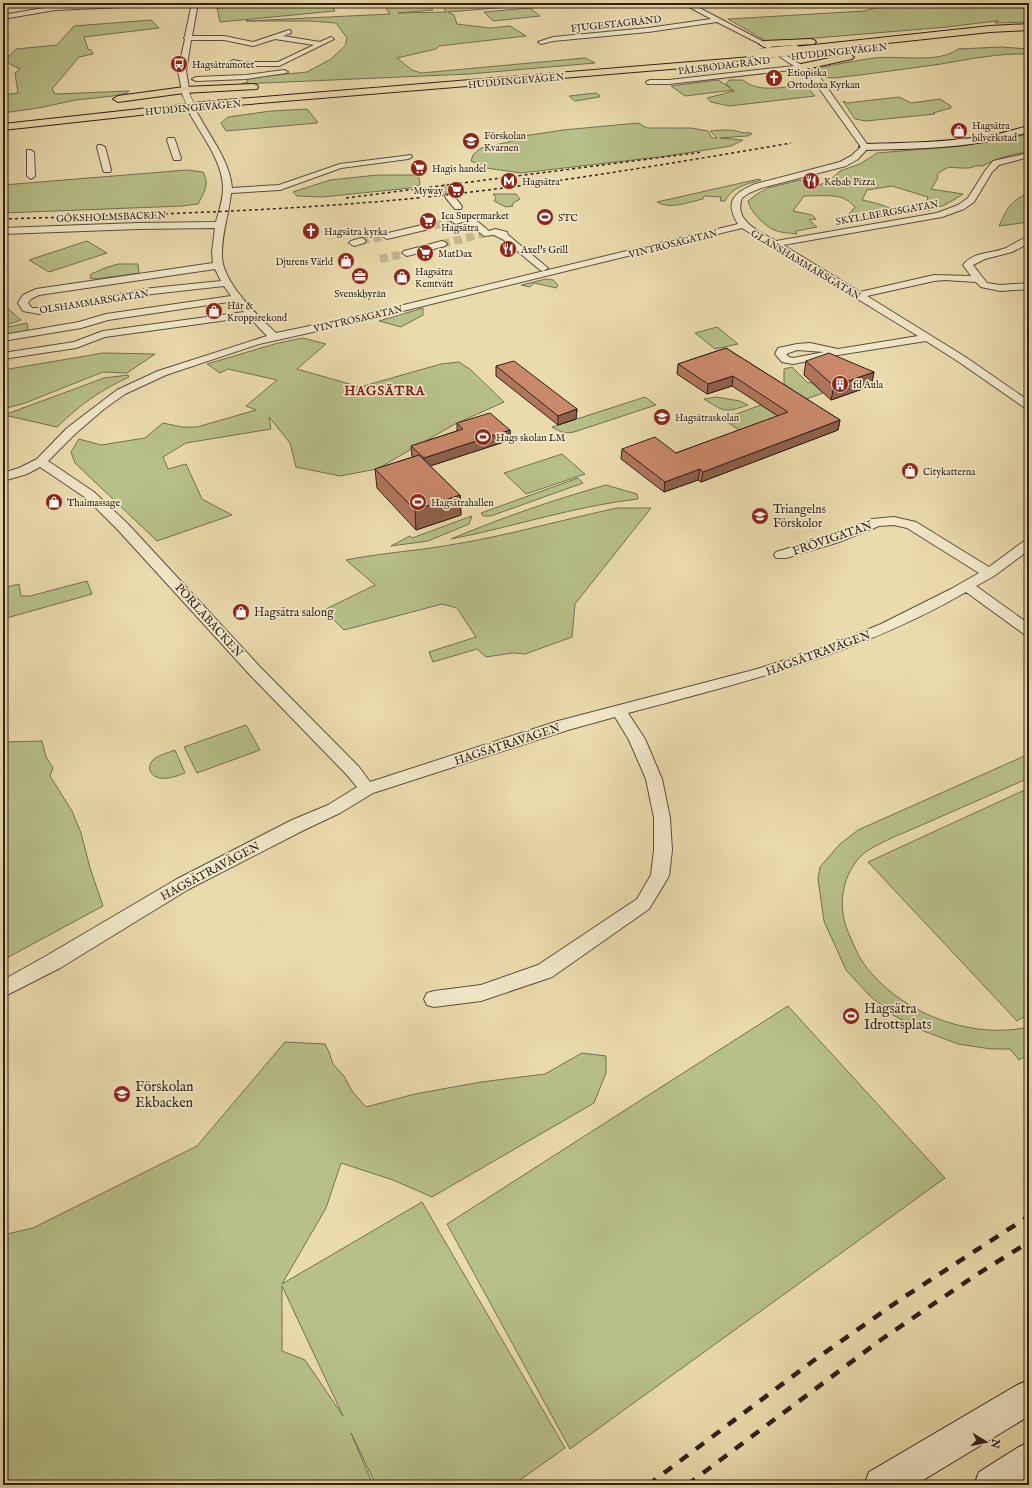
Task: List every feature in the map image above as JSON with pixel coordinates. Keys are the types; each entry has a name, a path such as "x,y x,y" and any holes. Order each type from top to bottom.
{"main road":[{"name":"HUDDINGEVÄGEN","path":"798,53 934,35 1029,28"},
{"name":"HUDDINGEVÄGEN","path":"3,121 143,106 438,80 762,56 1029,32"},
{"path":"764,44 934,35"},
{"path":"890,49 956,38"},
{"path":"801,67 860,55"},
{"name":"HUDDINGEVÄGEN","path":"3,127 213,104 417,88 762,56"},
{"path":"350,83 438,80"},
{"path":"106,101 185,92 266,86"},
{"path":"218,114 417,88"},
{"path":"3,133 154,121"}],"street":[{"path":"3,4 7,3"},
{"path":"3,16 22,12 34,15 74,13 86,10 89,6 169,3"},
{"path":"195,3 182,71 185,92 195,117 224,171 227,183 217,260 227,283 238,298 274,337"},
{"path":"685,3 764,44 801,67 818,80 865,147 923,145 973,140 1029,129"},
{"name":"FJUGESTAGRÄND","path":"541,42 553,39 648,30 717,20"},
{"path":"188,38 224,38 253,44 289,32"},
{"path":"276,37 321,44"},
{"path":"243,57 230,64 278,64 331,39"},
{"name":"PÅLSBODAGRÄND","path":"650,82 669,82 801,67"},
{"path":"183,79 246,77 290,71"},
{"path":"196,79 215,72"},
{"path":"171,140 177,158"},
{"path":"101,146 107,170"},
{"name":"GLANSHAMMARSGATAN","path":"865,147 855,158 845,164 819,172 768,183 743,192 738,197 736,210 743,225 928,338 1029,406"},
{"path":"30,152 31,176"},
{"name":"SKYLLBERGSGATAN","path":"774,244 940,215 961,207 971,200 989,171 996,163 1029,155"},
{"path":"227,191 280,187 340,166 408,157"},
{"path":"449,196 458,207"},
{"path":"456,221 468,218 487,234 495,232 506,234"},
{"name":"GÖKSHOLMSBACKEN","path":"3,232 138,226 221,225"},
{"name":"VINTROSAGATAN","path":"3,477 24,471 42,462 86,419 121,392 162,373 274,337 358,319 743,225"},
{"path":"387,236 422,228"},
{"path":"495,232 507,238 543,268"},
{"path":"1029,240 1019,243 1010,250 978,258 968,265 984,285 1000,288 1029,286"},
{"path":"407,253 442,244"},
{"name":"OLSHAMMARSGATAN","path":"219,265 36,292 27,296 23,303 30,311 39,311 152,291 227,283"},
{"path":"858,295 934,278 945,277 979,279"},
{"name":"OLSHAMMARSGATAN","path":"3,338 81,325 106,317 238,298"},
{"path":"3,356 76,345 103,334 252,314"},
{"path":"838,352 928,338"},
{"name":"PORLABACKEN","path":"42,462 90,495 123,526 256,672 353,771 367,789"},
{"name":"FRÖVIGATAN","path":"781,555 877,522 894,521 911,525 989,573"},
{"name":"HAGSÄTRAVÄGEN","path":"3,989 53,962 183,884 298,825 334,809 367,789 511,742 618,710 761,674 825,652 886,627 966,586 989,573 1029,544"},
{"path":"966,586 1029,631"},
{"path":"434,999 481,993 545,971 608,929 642,904 660,876 663,850 662,818 654,779 636,739 618,710"},
{"path":"882,1485 1029,1397"},
{"path":"992,1485 1029,1460"}],"green space":[{"path":"287,3 331,3 335,11 220,22 217,8"},
{"path":"426,3 433,10 398,13 447,12 438,3 517,3 521,6 448,12 454,15 457,24 490,28 510,26 526,36 439,46 436,49 397,58 412,70 421,73 585,58 595,63 469,74 241,84 248,82 246,78 307,72 331,59 345,46 347,38 336,23 310,21 246,21 390,14 384,5"},
{"path":"888,3 1029,3 1029,22 995,23 998,21 996,21 947,27 768,42 728,19 865,11"},
{"path":"530,8 540,16 493,21 484,12"},
{"path":"151,20 159,28 84,37 88,49 91,50 93,54 79,57 52,89 55,94 129,91 127,93 76,100 38,108 3,113 3,95 18,93 15,73 20,69 4,61 16,49 57,45 74,26"},
{"path":"1001,47 1029,49 1029,54 1007,54 834,78 821,77 813,69 874,58 929,58 950,54 958,49"},
{"path":"718,80 732,89 726,84 729,80 743,80 749,84 764,88 781,88 804,85 815,96 729,106 711,102 707,98 734,90 685,96 671,86"},
{"path":"596,93 600,96 599,97 575,101 569,96"},
{"path":"899,97 911,103 940,99 951,106 951,108 933,113 935,114 866,121 855,119 843,101 847,103"},
{"path":"307,109 317,123 226,131 221,123 228,117 271,111"},
{"path":"638,123 647,128 691,128 708,131 712,138 717,138 710,131 729,130 752,134 747,136 720,138 743,140 731,146 667,156 521,173 486,168 471,161 473,155 481,148 509,142 524,136 563,130"},
{"path":"1029,134 1029,151 999,158 983,166 967,168 951,167 941,171 937,175 938,178 931,189 963,194 947,204 930,210 917,211 917,208 927,200 928,197 892,186 867,190 862,200 886,206 898,214 858,219 849,214 855,207 841,197 804,196 793,211 812,215 816,219 809,220 817,227 796,231 797,234 780,232 770,228 755,214 748,201 768,188 800,180 812,186 827,183 840,171 860,164 877,153 961,146"},
{"path":"187,170 203,172 205,176 205,188 198,204 182,206 3,213 3,185"},
{"path":"377,175 415,175 419,177 420,185 410,188 323,197 297,196 293,192 330,180"},
{"path":"759,179 761,180 736,189 725,201 720,201 721,197 704,196 703,199 680,205 668,205 657,202"},
{"path":"1029,193 1029,222 999,226 1004,215 1013,202"},
{"path":"493,194 516,194 520,199 512,204 513,206 506,207 494,201 496,198"},
{"path":"87,241 107,253 49,272 29,260"},
{"path":"118,264 138,264 139,273 96,279 90,278 91,274"},
{"path":"546,279 553,280 558,285 556,288 534,283 530,287 521,285"},
{"path":"6,307 21,320 3,326 3,308"},
{"path":"423,308 423,315 401,327 379,321"},
{"path":"27,323 28,332 3,335 3,328"},
{"path":"717,327 738,344 715,349 695,333"},
{"path":"303,338 326,344 297,369 360,387 441,364 459,362 471,370 504,402 455,424 377,469 340,476 296,467 290,443 269,417 271,429 186,443 163,457 168,469 186,464 202,499 232,515 157,541 75,463 71,452 79,439 101,445 145,438 163,423 182,427 197,427 256,410 246,406 277,380 228,369 220,373 207,364 278,343"},
{"path":"103,353 155,354 127,373 103,372 25,403 3,409 3,370"},
{"path":"792,367 808,383 811,382 823,393 806,399 786,386 784,383 784,369"},
{"path":"128,375 129,377 108,387 74,411 57,427 4,415 104,378"},
{"path":"645,397 656,405 574,432 563,432 552,427"},
{"path":"716,397 740,401 748,405 725,410 716,407 704,399"},
{"path":"761,405 787,422 743,433 729,423 734,421 736,418 734,415"},
{"path":"562,454 585,474 526,494 504,473"},
{"path":"578,478 583,483 491,516 483,516 481,513"},
{"path":"606,485 637,494 638,499 614,502 567,512 451,539 527,510"},
{"path":"617,508 651,508 575,604 572,637 525,654 513,653 486,657 477,649 433,662 429,652 476,637 457,608 442,604 344,630 324,610 375,585 346,560 437,547 513,533"},
{"path":"472,516 469,524 428,541 391,546 410,536 412,538"},
{"path":"87,581 92,594 3,619 3,588 19,584 21,596 30,596"},
{"path":"246,725 260,750 197,773 184,747"},
{"path":"42,741 46,757 53,768 50,776 72,811 81,833 90,868 103,906 3,960 3,742"},
{"path":"175,750 185,773 166,778 156,777 150,770 152,761"},
{"path":"1029,754 1029,778 894,837 863,854 848,875 842,903 845,923 857,953 864,964 879,981 916,1009 938,1019 960,1026 983,1030 1006,1030 1029,1027 1029,1054 1019,1060 1010,1049 991,1049 958,1044 921,1030 891,1014 868,994 846,970 824,921 818,879 820,867 840,844 858,830"},
{"path":"1029,788 1029,1014 1017,1021 868,862"},
{"path":"788,1006 945,1178 570,1449 447,1224"},
{"path":"285,1042 325,1044 333,1064 344,1076 352,1091 366,1107 415,1094 481,1082 545,1074 582,1053 606,1056 606,1073 594,1103 432,1197 393,1180 341,1163 326,1208 282,1284 422,1202 565,1448 513,1485 376,1485 351,1433 373,1485 3,1485 3,1235 33,1228 197,1146","holes":["282,1286 343,1416 305,1360 282,1351"]}],"building":[{"name":"Hagsätraskolan","path":"726,348 840,420 703,472 700,469 665,482 622,449 655,437 676,453 788,412 733,376 708,384 678,364"},
{"path":"829,353 874,372 834,386 806,361"},
{"path":"514,361 577,409 558,416 496,366"},
{"path":"490,413 510,430 424,458 411,446 463,429 457,423"},
{"path":"419,455 460,495 415,510 375,469"}],"tunnel":[{"path":"443,185 449,196"},
{"path":"422,228 456,221"},
{"path":"442,244 486,233"},
{"path":"361,241 387,236"},
{"path":"380,259 407,253"}],"railway":[{"path":"3,219 242,210 385,201 538,183 791,143"},
{"path":"346,198 703,152"},
{"path":"648,1485 813,1361 901,1299 1029,1216"},
{"path":"687,1485 882,1339 976,1275 1029,1242"}],"place":[{"name":"Hagsätramotet","path":"179,64"},
{"name":"Etiopiska Ortodoxa Kyrkan","path":"774,78"},
{"name":"Hagsätra bilverkstad","path":"959,131"},
{"name":"Förskolan Kvarnen","path":"471,141"},
{"name":"Hagis handel","path":"419,168"},
{"name":"Hagsätra","path":"509,181"},
{"name":"Kebab Pizza","path":"811,181"},
{"name":"Myway","path":"456,190"},
{"name":"STC","path":"545,217"},
{"name":"Ica Supermarket Hagsätra","path":"428,221"},
{"name":"Hagsätra kyrka","path":"311,231"},
{"name":"Axel's Grill","path":"508,249"},
{"name":"MatDax","path":"425,253"},
{"name":"Djurens Värld","path":"346,261"},
{"name":"Svenskbyrån","path":"360,276"},
{"name":"Hagsätra Kemtvätt","path":"402,277"},
{"name":"Hår & Kroppsrekond","path":"214,311"},
{"name":"fd Aula","path":"840,384"},
{"name":"Hagsätraskolan","path":"662,417"},
{"name":"Hags skolan LM","path":"483,437"},
{"name":"Citykatterna","path":"910,471"},
{"name":"Thaimassage","path":"54,502"},
{"name":"Hagsätrahallen","path":"418,502"},
{"name":"Triangelns Förskolor","path":"760,516"},
{"name":"Hagsätra salong","path":"241,612"},
{"name":"Hagsätra Idrottsplats","path":"851,1016"},
{"name":"Förskolan Ekbacken","path":"122,1094"}],"district":[{"name":"HAGSÄTRA","path":"385,390"}]}
